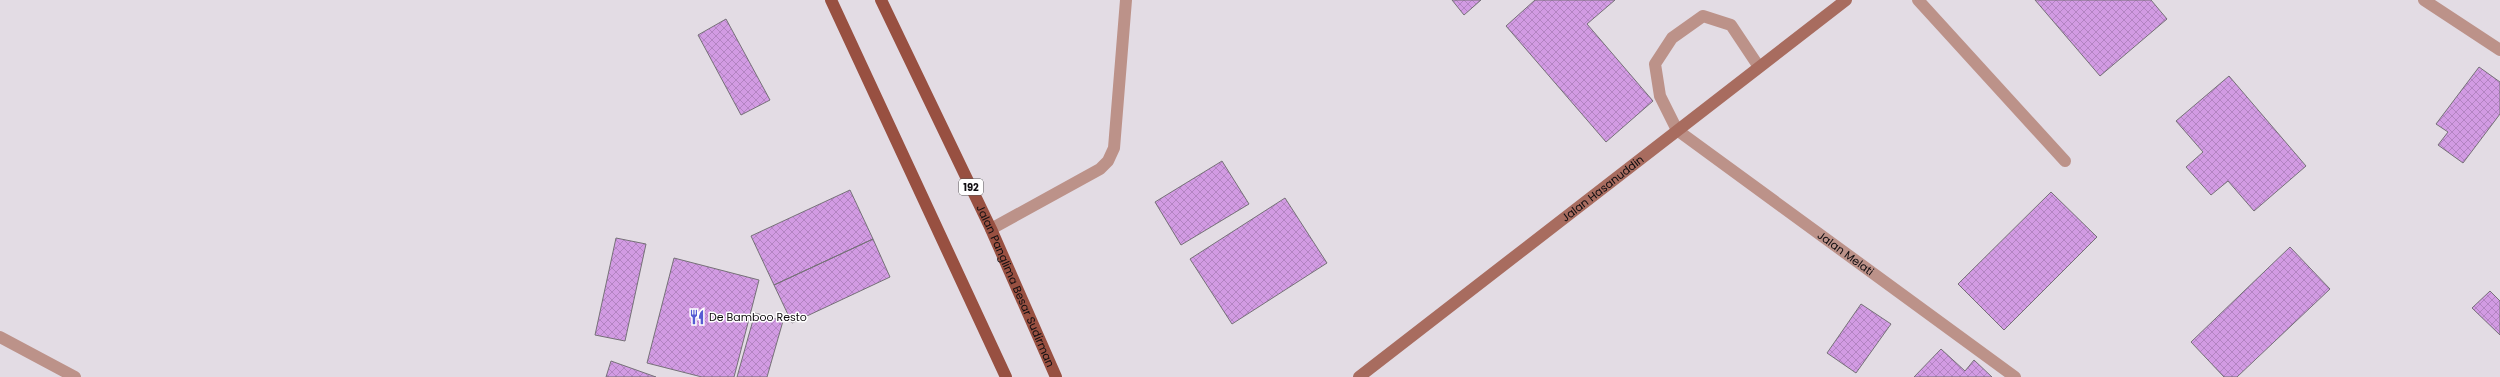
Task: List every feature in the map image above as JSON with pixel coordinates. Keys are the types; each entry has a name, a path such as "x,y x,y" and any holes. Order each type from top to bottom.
{"main road":[{"path":"831,0 1006,377"},
{"name":"Jalan Panglima Besar Sudirman","path":"881,0 991,229 1056,377"},
{"name":"Jalan Hasanuddin","path":"1359,377 1846,0"}],"street":[{"path":"991,229 1100,169 1108,161 1114,148 1126,0"},
{"path":"1918,0 2065,161"},
{"path":"2424,0 2500,50"},
{"path":"1677,130 1660,96 1655,64 1672,38 1703,16 1731,25 1759,67"},
{"name":"Jalan Melati","path":"1677,130 2015,377"},
{"path":"0,337 75,377"}],"building":[{"path":"1452,0 1481,0 1464,15"},
{"path":"1535,0 1615,0 1587,24 1653,101 1606,142 1506,26"},
{"path":"2035,0 2151,0 2167,19 2100,76"},
{"path":"726,19 770,100 741,115 698,35"},
{"path":"2479,67 2500,82 2500,114 2463,163 2438,145 2448,132 2436,124"},
{"path":"2229,76 2306,166 2254,211 2228,181 2211,195 2186,167 2203,152 2176,121"},
{"path":"1222,161 1249,204 1181,245 1155,202"},
{"path":"850,190 873,239 774,285 751,236"},
{"path":"2051,192 2097,237 2004,330 1958,284"},
{"path":"1285,198 1327,263 1232,324 1190,259"},
{"path":"616,238 646,244 625,341 595,335"},
{"path":"873,239 890,277 792,323 774,285"},
{"path":"2290,247 2330,289 2237,377 2224,377 2191,342"},
{"path":"674,258 759,280 734,377 702,377 647,363"},
{"path":"2490,291 2500,301 2500,335 2472,308"},
{"path":"1861,304 1891,324 1856,373 1827,353"},
{"path":"755,313 783,321 767,377 737,377"},
{"path":"1941,349 1965,371 1974,360 1992,377 1914,377"},
{"path":"611,361 656,377 606,377"}],"place":[{"name":"De Bamboo Resto","path":"697,317"}]}
